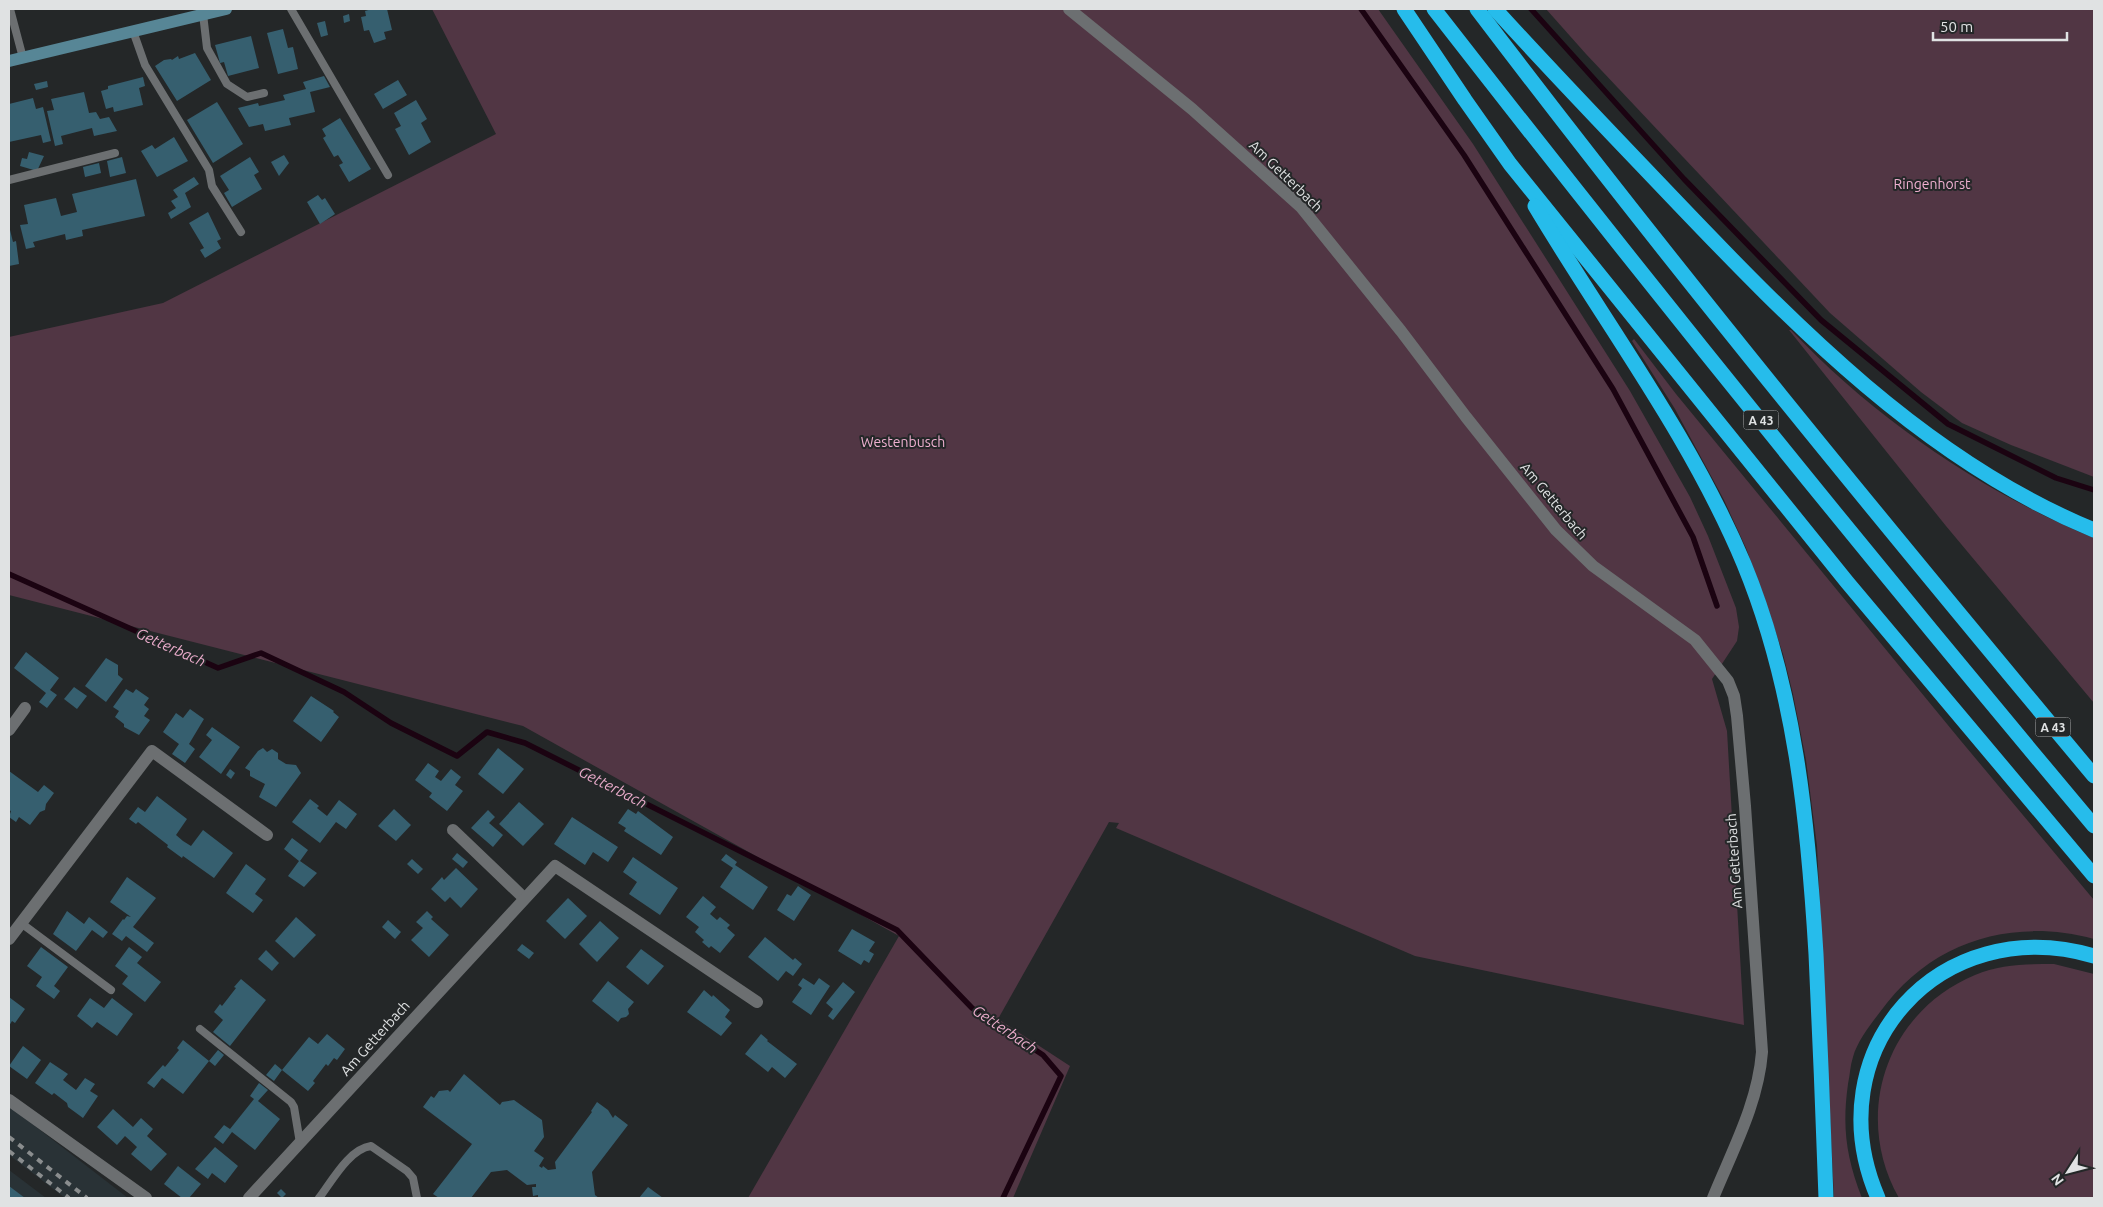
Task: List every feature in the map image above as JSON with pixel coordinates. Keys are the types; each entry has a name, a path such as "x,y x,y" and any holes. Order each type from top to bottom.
{"highway":[{"path":"1404,9 1510,164 1847,582 2094,876"},
{"name":"A 43","path":"1434,9 1639,270 1873,560 2094,826"},
{"name":"A 43","path":"1477,9 1561,120 1897,540 2094,776"},
{"path":"1495,9 1623,147 1763,292 1871,390 1944,446 1983,472 2044,507 2094,530"},
{"path":"1510,164 1569,262 1655,394 1701,474 1744,565 1768,633 1788,706 1804,802 1816,964 1826,1198"},
{"path":"1878,1198 1866,1167 1861,1137 1863,1090 1875,1051 1892,1020 1903,1006 1932,980 1963,961 2000,950 2041,947 2081,952 2094,956"}],"main road":[{"path":"9,61 226,9"}],"street":[{"name":"Am Getterbach","path":"1070,9 1192,108 1301,207 1401,331 1466,417 1556,530 1593,566 1695,640 1728,681 1734,696 1737,716 1746,806 1762,1052 1760,1072 1751,1105 1712,1198"},
{"path":"9,730 26,708"},
{"path":"9,940 152,751 267,835"},
{"path":"453,830 524,898"},
{"name":"Am Getterbach","path":"248,1198 554,866 757,1002"},
{"path":"9,1100 146,1198"}],"lane":[{"path":"10,9 23,58"},
{"path":"292,9 388,175"},
{"path":"208,12 207,48 228,84 247,96 264,93"},
{"path":"133,31 145,65 209,170 212,186 241,232"},
{"path":"9,180 115,153"},
{"path":"21,923 111,990"},
{"path":"200,1029 291,1102 294,1107 300,1143"},
{"path":"319,1198 353,1154 361,1148 372,1146 408,1171 413,1178 416,1198"}],"shaded area":[{"path":"9,1106 128,1198 65,1198 9,1155"},
{"path":"9,1170 46,1198 9,1198"}],"green space":[{"name":"Westenbusch","path":"432,9 1378,9 1473,144 1630,391 1690,497 1708,536 1736,608 1739,627 1737,641 1712,679 1727,731 1744,1025 1415,956 1116,828 1119,823 1109,822 998,1019 1070,1066 1013,1198 748,1198 899,936 523,726 9,595 9,337 163,303 496,134"},
{"name":"Ringenhorst","path":"1546,9 2094,9 2094,477 2011,445 1962,423 1921,392 1830,313"},
{"path":"1789,330 1858,393 1932,450 2011,498 2094,538 2094,703 1946,526"},
{"path":"1634,339 1676,394 2094,900 2094,939 2063,933 2033,931 2003,934 1975,941 1948,952 1923,968 1900,988 1880,1012 1864,1034 1855,1051 1846,1100 1845,1114 1849,1155 1862,1198 1834,1198 1817,846 1806,760 1783,654 1746,548 1724,500 1675,409 1632,341"},
{"path":"2054,964 2094,974 2094,1198 1899,1198 1885,1166 1879,1133 1879,1101 1886,1069 1899,1040 1919,1014 1944,992 1975,975 2004,967"}],"building":[{"path":"387,9 392,30 384,32 386,39 374,43 369,30 364,31 361,17 366,16 365,11"},
{"path":"349,14 350,21 344,23 343,16"},
{"path":"325,21 328,35 321,37 317,23"},
{"path":"283,29 288,48 293,47 298,69 278,74 267,33"},
{"path":"251,36 259,68 228,76 224,62 220,63 215,45"},
{"path":"195,53 211,80 177,101 155,66 164,60 172,60 178,56 179,59"},
{"path":"324,76 330,87 310,92 315,112 289,118 291,125 265,131 263,124 249,127 238,108 258,103 259,106 285,100 283,95 306,89 303,82"},
{"path":"143,77 145,86 139,88 143,105 114,112 113,107 106,109 101,91 108,89 108,86"},
{"path":"398,80 407,95 383,109 374,94"},
{"path":"47,81 48,87 36,90 34,84"},
{"path":"84,92 89,113 96,112 100,119 109,117 117,131 94,136 92,128 61,136 63,144 55,146 47,111 54,110 51,99"},
{"path":"33,98 36,109 43,107 51,141 43,143 41,135 9,142 9,104"},
{"path":"416,100 427,119 421,123 431,142 409,155 395,129 401,126 394,113"},
{"path":"217,102 243,144 213,163 187,120"},
{"path":"340,118 371,169 349,182 339,165 343,163 338,155 334,157 323,138 326,136 322,129"},
{"path":"174,137 188,161 157,177 141,151 152,145 155,149"},
{"path":"29,152 44,156 37,171 20,166 22,158 27,159"},
{"path":"284,155 289,163 279,176 271,162"},
{"path":"122,157 126,173 110,177 107,161"},
{"path":"250,157 259,172 254,175 262,189 232,207 224,193 229,190 220,176"},
{"path":"99,163 101,173 85,177 83,167"},
{"path":"194,177 199,184 185,193 191,207 171,219 168,213 176,208 171,201 178,197 173,190"},
{"path":"136,179 145,216 82,230 83,236 66,240 65,234 33,242 35,247 26,249 20,225 28,224 24,205 56,198 61,216 77,212 72,194"},
{"path":"318,195 322,200 325,198 335,214 320,224 307,202"},
{"path":"208,212 221,239 217,241 221,248 205,258 200,250 204,248 189,223"},
{"path":"9,226 13,242 16,241 19,264 9,266"},
{"path":"26,652 59,678 50,690 57,695 47,708 39,702 46,693 14,668"},
{"path":"106,658 118,665 118,675 123,679 106,702 85,686"},
{"path":"74,687 87,696 77,709 64,699"},
{"path":"126,689 133,693 136,689 149,698 144,705 149,709 144,716 150,720 139,735 124,727 124,724 115,717 119,711 113,707"},
{"path":"311,696 334,711 339,717 321,742 293,721"},
{"path":"190,709 204,719 189,744 195,749 185,763 172,754 179,744 163,732 176,713 183,718"},
{"path":"212,727 240,747 221,774 199,757 212,740 206,735"},
{"path":"263,748 267,752 272,749 278,753 278,759 286,764 296,765 301,773 276,807 259,797 265,784 250,776 250,771 245,768 258,751"},
{"path":"498,748 524,769 503,794 478,774"},
{"path":"428,763 439,771 435,777 441,781 451,769 461,777 455,785 463,791 447,811 429,797 432,793 415,780"},
{"path":"230,769 235,773 231,779 226,775"},
{"path":"9,771 38,792 44,785 54,793 46,804 45,810 40,812 30,825 19,817 16,822 9,817 11,811 9,810"},
{"path":"157,796 187,819 176,835 183,841 191,846 203,830 233,853 214,878 167,847 168,845 138,822 136,824 129,819 138,807 145,812"},
{"path":"310,799 327,816 339,800 357,814 346,829 336,822 320,843 292,822"},
{"path":"519,802 544,824 523,846 499,824"},
{"path":"394,809 411,825 396,841 378,826"},
{"path":"628,809 636,814 638,811 673,837 661,855 624,831 626,828 618,823"},
{"path":"488,810 495,817 489,823 503,835 493,847 471,828"},
{"path":"572,817 618,847 608,862 593,852 585,865 554,844"},
{"path":"292,838 308,850 300,861 317,873 304,887 288,876 299,861 284,849"},
{"path":"457,853 468,862 463,868 452,859"},
{"path":"726,854 737,862 735,865 768,887 753,910 720,887 733,868 721,860"},
{"path":"633,857 678,888 660,915 629,894 637,882 623,872"},
{"path":"412,859 423,869 418,874 407,864"},
{"path":"246,864 266,879 255,894 263,900 253,913 226,893"},
{"path":"456,868 478,889 461,908 450,897 445,902 431,889 442,877 444,880"},
{"path":"127,877 156,898 133,927 154,943 147,952 126,936 122,941 112,934 123,919 127,916 131,917 110,902"},
{"path":"798,886 811,895 794,921 777,910 787,894 791,896"},
{"path":"703,896 716,907 710,914 717,920 720,917 730,925 727,928 735,935 720,953 702,942 704,940 695,932 699,927 686,917"},
{"path":"568,898 587,916 565,939 546,921"},
{"path":"67,911 84,924 89,917 108,932 103,938 92,930 76,951 53,934"},
{"path":"427,911 433,917 431,919 449,935 429,957 411,940 423,928 416,922"},
{"path":"296,917 316,935 294,958 275,941"},
{"path":"388,920 401,932 395,939 382,927"},
{"path":"600,921 619,938 597,962 579,944"},
{"path":"852,929 875,942 869,951 874,954 869,963 864,960 861,965 838,951"},
{"path":"765,937 793,960 795,958 802,964 793,976 786,971 778,981 748,957"},
{"path":"522,944 534,953 529,959 517,950"},
{"path":"41,947 68,967 54,986 60,991 54,999 36,986 42,977 27,966"},
{"path":"129,947 142,957 137,963 161,982 145,1002 122,984 128,976 115,966"},
{"path":"641,949 664,966 648,985 626,967"},
{"path":"266,950 279,963 272,971 258,959"},
{"path":"803,978 814,985 819,978 830,986 811,1015 792,1002 802,988 798,985"},
{"path":"241,979 266,1000 230,1046 213,1032 223,1020 214,1012 220,1004 222,1006"},
{"path":"608,981 634,1002 628,1009 629,1014 618,1022 592,1001"},
{"path":"843,982 855,992 833,1020 828,1016 833,1009 826,1003"},
{"path":"704,990 712,997 713,995 730,1010 725,1017 732,1023 721,1036 687,1012"},
{"path":"9,997 25,1009 15,1023 12,1021 9,1026"},
{"path":"90,998 104,1008 112,998 133,1014 117,1036 97,1022 92,1028 77,1016"},
{"path":"327,1034 345,1049 337,1060 334,1058 328,1066 326,1064 308,1091 282,1070 309,1037 318,1044"},
{"path":"761,1034 767,1041 797,1064 785,1078 772,1067 768,1072 745,1054"},
{"path":"183,1040 209,1061 183,1094 162,1078 154,1088 147,1083 163,1065 165,1067 179,1050 177,1048"},
{"path":"23,1046 41,1060 27,1079 9,1066"},
{"path":"218,1050 224,1055 215,1066 209,1061"},
{"path":"50,1062 68,1074 63,1080 76,1090 85,1078 95,1084 90,1091 98,1096 83,1118 54,1093 52,1095 35,1083"},
{"path":"275,1064 282,1070 274,1081 266,1075"},
{"path":"464,1074 500,1105 502,1102 514,1100 542,1120 544,1137 534,1151 544,1158 539,1166 542,1168 543,1166 548,1170 556,1169 555,1162 592,1112 597,1102 608,1110 613,1118 615,1115 628,1125 592,1172 595,1195 599,1198 538,1198 538,1195 533,1196 532,1187 536,1187 536,1184 527,1185 507,1170 491,1172 471,1198 439,1198 433,1194 472,1144 423,1107 431,1096 434,1098 439,1091 448,1090 450,1092"},
{"path":"259,1083 268,1090 258,1101 280,1119 255,1150 232,1132 223,1144 214,1137 224,1125 230,1129 254,1099 250,1096"},
{"path":"113,1109 133,1127 141,1118 153,1129 147,1136 167,1154 151,1171 131,1154 137,1147 125,1136 117,1145 97,1127"},
{"path":"215,1147 238,1166 225,1183 212,1173 208,1179 195,1169"},
{"path":"178,1166 201,1184 189,1198 182,1198 164,1184"},
{"path":"9,1186 25,1198 9,1198"},
{"path":"648,1187 663,1198 639,1198"},
{"path":"281,1189 286,1194 282,1198 277,1193"}],"waterway":[{"path":"1361,9 1464,155 1613,389 1693,537 1717,606"},
{"path":"1531,9 1684,179 1821,320 1948,424 2056,478 2094,490"},
{"name":"Getterbach","path":"9,574 218,668 261,653 344,692 391,723 457,756 487,732 525,743 897,930 972,1008 1043,1055 1061,1076 1003,1198"}],"railway":[{"path":"9,1137 87,1198"},
{"path":"9,1151 69,1198"}]}
